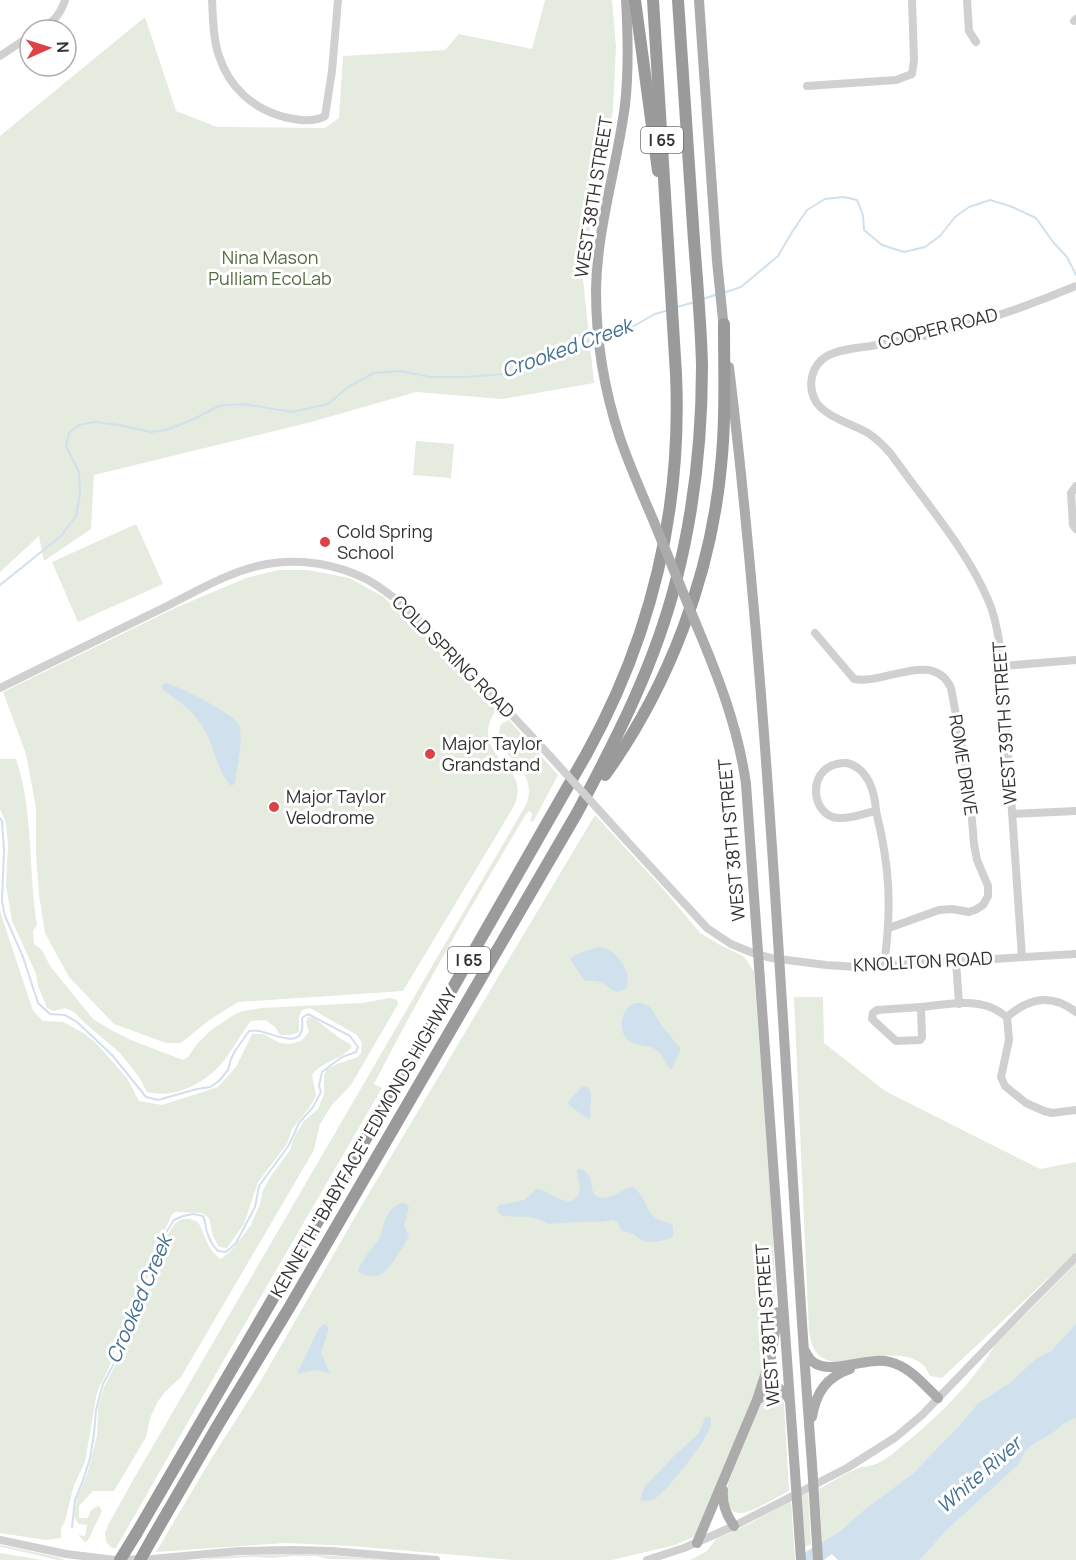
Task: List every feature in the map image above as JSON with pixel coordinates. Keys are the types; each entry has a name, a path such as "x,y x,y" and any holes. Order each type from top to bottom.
{"highway":[{"path":"635,0 654,149 666,221"},
{"name":"KENNETH \"BABYFACE\" EDMONDS HIGHWAY","path":"120,1560 588,753 614,701 644,625 666,533 676,447 677,394 653,0"},
{"name":"KENNETH \"BABYFACE\" EDMONDS HIGHWAY","path":"140,1560 577,813 614,744 642,683 662,631 676,581 691,508 698,456 701,400 700,334 678,0"},
{"path":"577,813 622,751 642,717 675,648 695,594 713,523 721,468 725,405 724,324"}],"main road":[{"name":"WEST 38TH STREET","path":"626,0 628,59 625,103 600,244 597,276 598,339 603,371 619,436 724,694 742,757 747,796 801,1560"},
{"name":"WEST 38TH STREET","path":"699,0 717,261 738,442 770,809 775,958 818,1560"},
{"path":"697,1543 757,1400 768,1367 775,1340 780,1267"},
{"path":"803,1348 811,1361 822,1366 838,1367 875,1361 891,1362 905,1369 938,1398"},
{"path":"809,1432 814,1404 825,1384 839,1372 875,1361"},
{"path":"757,1400 766,1390 773,1388 782,1390 790,1400"},
{"path":"723,1484 724,1507 734,1526"}],"street":[{"path":"212,0 218,55 231,82 258,106 286,117 315,120 325,116 331,80 338,0"},
{"path":"807,86 896,81 912,74 914,60 912,0"},
{"path":"967,0 969,31 976,42"},
{"path":"56,18 65,2"},
{"path":"0,56 18,44"},
{"name":"COOPER ROAD","path":"811,381 815,368 830,355 961,327 1020,308 1072,287"},
{"name":"WEST 39TH STREET","path":"811,381 815,400 823,410 868,434 886,449 966,558 991,605 1002,666 1023,957"},
{"path":"1076,486 1071,493 1073,525 1076,529"},
{"name":"COLD SPRING ROAD","path":"0,688 234,573 273,563 292,562 315,563 354,574 371,582 410,611 550,756 712,932 731,944 775,958"},
{"name":"ROME DRIVE","path":"814,633 854,679 870,680 918,669 929,669 944,677 951,688 969,785 974,844 978,863 988,886 988,896 983,905 975,910 936,911 889,928"},
{"path":"1002,666 1076,660"},
{"path":"876,811 839,818 828,814 816,798 819,778 825,770 843,763 854,765 871,785 888,868 889,928 884,966"},
{"path":"1012,814 1076,811"},
{"name":"KNOLLTON ROAD","path":"775,958 836,966 884,966 1076,954"},
{"path":"956,961 959,1004"},
{"path":"1007,1017 1024,1004 1040,1000 1058,1002 1076,1012"},
{"path":"921,1006 922,1037 920,1040 896,1041 872,1019 873,1013 877,1010 921,1006 959,1004 988,1006 1007,1017"},
{"path":"1007,1017 1009,1040 1001,1077 1005,1086 1026,1103 1044,1112 1076,1110"},
{"path":"647,1560 697,1543 734,1526 838,1473 901,1433 922,1415 1076,1257"},
{"path":"0,1540 66,1554 115,1560 239,1551 292,1550 350,1552 436,1560"}],"green space":[{"name":"Nina Mason Pulliam EcoLab","path":"545,0 612,0 616,47 613,110 589,234 583,279 594,383 502,399 416,392 311,422 94,475 91,529 44,561 39,536 0,572 0,136 71,78 78,78 78,72 145,17 176,111 217,127 325,128 339,118 343,56 445,50 459,34 532,49"},
{"path":"416,441 454,444 451,478 413,475"},
{"path":"136,524 163,584 78,622 52,562"},
{"name":"Major Taylor Velodrome","path":"278,570 308,570 349,578 384,597 397,611 416,625 437,650 496,709 488,728 490,742 494,751 513,775 517,783 517,794 514,806 403,991 238,1002 208,1021 181,1043 166,1043 114,1024 69,977 45,933 39,895 36,808 26,754 3,692 173,609 246,578"},
{"path":"509,720 558,775 533,822 530,820 531,812 526,814 467,914 374,1084 382,1088 116,1548 112,1548 106,1542 105,1533 108,1525 527,803 529,789 526,778 507,753 499,735 501,724"},
{"path":"0,759 16,759 26,800 37,925 33,931 34,944 42,950 50,966 93,1019 131,1040 183,1060 210,1031 243,1011 362,1003 390,998 397,1000 398,1004 351,1085 332,1105 320,1124 314,1150 181,1377 158,1401 150,1418 146,1437 114,1491 93,1491 79,1506 79,1518 88,1518 92,1510 99,1506 102,1511 85,1542 78,1535 85,1536 87,1525 79,1524 74,1514 97,1436 98,1408 104,1387 117,1362 122,1345 164,1258 167,1236 175,1223 182,1219 190,1219 198,1222 209,1246 220,1259 230,1252 251,1225 263,1190 290,1150 295,1135 304,1121 318,1109 324,1094 324,1075 327,1069 358,1057 362,1043 357,1035 310,1008 302,1010 299,1016 299,1032 291,1035 280,1035 275,1027 266,1020 251,1021 225,1059 200,1082 173,1093 147,1092 139,1077 120,1053 74,1012 65,1008 53,1011 47,1008 36,974 12,921 6,885 8,845 6,823 0,809"},
{"path":"595,815 700,933 743,956 754,972 773,1232 774,1321 764,1375 696,1536 675,1545 612,1560 513,1560 352,1546 285,1543 156,1552 259,1384 359,1210"},
{"path":"0,911 33,1011 43,1021 63,1022 96,1043 127,1078 139,1101 162,1105 218,1087 236,1067 252,1034 263,1034 280,1043 290,1044 301,1041 309,1032 306,1022 308,1017 314,1018 352,1047 343,1055 316,1070 312,1075 316,1096 292,1129 287,1144 258,1182 244,1224 227,1248 219,1247 213,1236 209,1218 202,1213 175,1212 172,1214 144,1286 119,1337 109,1368 97,1392 85,1462 74,1485 65,1521 61,1528 61,1538 46,1540 0,1533"},
{"path":"794,997 823,997 824,1043 885,1091 1040,1169 1076,1162 1076,1252 942,1378 930,1376 922,1364 904,1357 882,1356 831,1361 821,1357 812,1344 809,1332"},
{"path":"1076,1263 1076,1324 1066,1336 1051,1351 1035,1359 1011,1382 978,1403 912,1474 865,1509 839,1532 822,1542 819,1489 856,1469 882,1461 920,1431 967,1385 995,1345"},
{"path":"776,1392 782,1397 784,1404 789,1491 752,1510 735,1512 729,1507 727,1489 729,1480 764,1397"},
{"path":"1076,1418 1076,1560 920,1560 946,1531 1018,1465 1025,1452 1063,1424"},
{"path":"808,1493 811,1544 805,1547 801,1496"},
{"path":"791,1500 795,1560 690,1560 707,1551 716,1539 749,1524"},
{"path":"0,1545 58,1557 65,1560 0,1547"},
{"path":"0,1553 42,1560 0,1560"},
{"path":"297,1554 389,1560 294,1556 196,1560 224,1556"}],"water":[{"path":"166,683 217,708 239,725 240,753 235,782 232,786 223,775 200,723 186,707 162,689 162,685"},
{"path":"601,947 618,957 625,969 628,982 627,988 622,991 612,990 598,981 585,981 570,959 585,951"},
{"path":"636,1003 650,1007 680,1048 671,1070 658,1051 652,1047 631,1042 623,1033 623,1015 631,1005"},
{"path":"585,1086 589,1088 591,1097 591,1117 588,1119 568,1102"},
{"path":"581,1169 589,1176 594,1194 602,1198 633,1187 639,1192 655,1217 670,1223 673,1227 673,1237 648,1242 630,1232 622,1231 618,1223 613,1220 548,1224 539,1219 503,1216 498,1212 497,1207 500,1205 524,1200 537,1189 565,1201 575,1199 580,1190 577,1170"},
{"path":"403,1203 409,1207 404,1226 409,1237 386,1271 376,1276 361,1274 358,1270 380,1237 387,1216 394,1207"},
{"path":"325,1324 328,1326 328,1331 321,1353 330,1373 314,1370 297,1374 318,1330"},
{"name":"White River","path":"1076,1324 1076,1418 1063,1424 1025,1452 1018,1465 946,1531 920,1560 838,1560 832,1554 824,1560 797,1560 807,1551 839,1532 865,1509 912,1474 978,1403 1011,1382 1035,1359 1051,1351"},
{"path":"706,1417 710,1417 711,1421 707,1434 685,1466 660,1495 651,1500 640,1500 645,1486 698,1434"}],"waterway":[{"name":"Crooked Creek","path":"723,293 741,287 778,256 807,210 825,199 844,197 857,200 863,215 864,230 882,245 904,252 925,247 940,236 955,217 969,207 990,200 1010,206 1036,218 1067,257 1076,275"},
{"name":"Crooked Creek","path":"703,299 718,294"},
{"name":"Crooked Creek","path":"677,307 695,302"},
{"name":"Crooked Creek","path":"602,337 632,327 655,314 669,310"},
{"name":"Crooked Creek","path":"0,585 61,536 76,516 80,494 79,472 66,446 69,433 79,425 94,422 151,432 166,430 219,406 243,404 292,412 328,404 348,387 374,373 400,371 431,377 503,374 538,363 594,339"},
{"name":"Crooked Creek","path":"0,818 4,850 2,901 5,916 23,957 38,1003 50,1014 65,1015 77,1022 112,1055 146,1097 158,1100 210,1087 219,1081 228,1070 235,1051 249,1031 296,1038 302,1028 302,1018 308,1014 350,1036 358,1047 356,1052 342,1057 322,1072 319,1086 321,1092 313,1107 299,1123 289,1145 259,1186 255,1207 236,1243 226,1252 218,1251 209,1237 203,1216 193,1214 174,1220 165,1234 163,1254 155,1266 151,1282 121,1340 118,1356 103,1384 96,1410 90,1458 75,1500 72,1527"}],"place":[{"name":"Cold Spring School","path":"325,542"},
{"name":"Major Taylor Grandstand","path":"430,754"},
{"name":"Major Taylor Velodrome","path":"274,807"}]}
